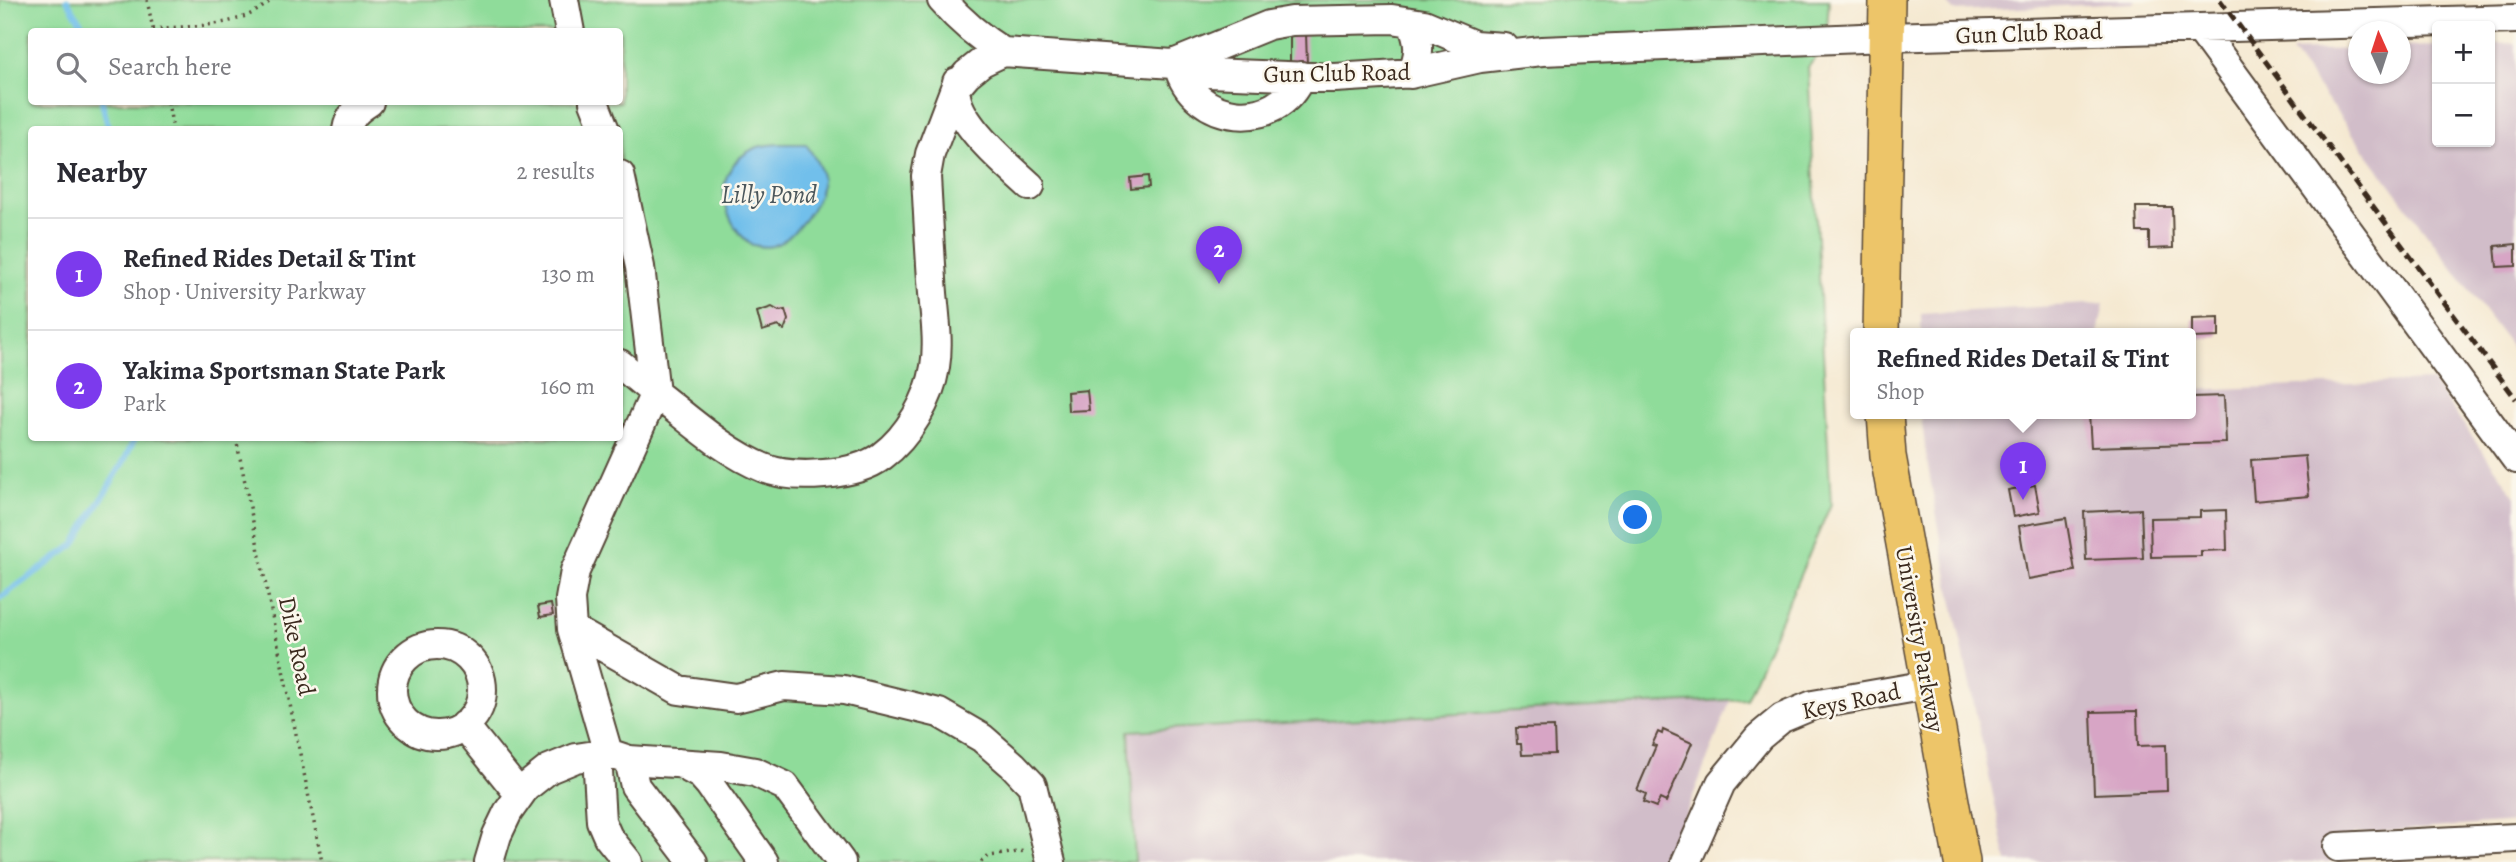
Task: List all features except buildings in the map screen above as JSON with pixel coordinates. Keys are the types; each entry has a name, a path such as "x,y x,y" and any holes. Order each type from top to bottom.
{"main road":[{"path":"1881,328 1887,0"},
{"name":"University Parkway","path":"1885,419 1888,457 1962,862"}],"street":[{"path":"564,0 569,28"},
{"path":"950,9 978,37 1003,52"},
{"path":"623,366 740,457 766,469 804,476 846,471 880,458 908,430 922,405 935,368 937,338 926,176 930,154 964,60 964,37 950,9"},
{"name":"Gun Club Road","path":"1003,52 1176,65 1208,73 1335,78 1411,74 1480,58 1542,51 1886,37 2200,29 2404,11 2516,19"},
{"name":"Gun Club Road","path":"1176,65 1260,29 1292,21 1392,19 1424,24 1474,44 1542,51"},
{"path":"1411,22 1419,43 1418,56 1411,74"},
{"path":"1258,75 1251,55 1254,38 1260,29"},
{"path":"2200,29 2516,460"},
{"path":"955,88 982,62 1003,52"},
{"path":"1176,65 1192,94 1208,107 1231,113 1257,113 1276,107 1290,96 1301,76"},
{"path":"955,88 960,106 974,131 1031,186"},
{"path":"348,126 355,111 364,105"},
{"path":"595,105 603,126"},
{"path":"623,189 640,267 655,393 575,571 569,599 572,629 611,756 693,862"},
{"path":"572,629 679,690 736,698 784,685 833,689 939,713 982,738 1032,785 1049,855"},
{"name":"Keys Road","path":"1686,862 1721,783 1759,737 1782,718 1813,705 1928,685"},
{"path":"464,725 520,795"},
{"path":"611,756 601,821 608,836 628,862"},
{"path":"489,862 497,835 508,812 525,788 549,769 576,758 611,756 755,772 785,786 841,862"},
{"path":"679,763 701,775 709,784 764,862"},
{"path":"2338,847 2516,838"}],"path":[{"path":"147,0 153,28"},
{"path":"172,28 231,22 264,7 271,0"},
{"path":"169,105 172,126"},
{"name":"Dike Road","path":"237,441 323,862"},
{"path":"981,862 989,856 1049,855"}],"shaded area":[{"path":"1945,0 2135,0 2133,3 1953,11"},
{"path":"2516,43 2516,353 2291,51 2348,49 2348,84 2411,84 2411,47 2432,46 2432,147 2495,147 2495,44"},
{"path":"2104,303 2099,328 1921,328 1921,314"},
{"path":"2432,381 2516,497 2516,822 2353,834 2329,862 2007,862 1951,594 1922,419 2196,419 2196,390"},
{"path":"1731,699 1667,862 1135,862 1129,731"}],"green space":[{"path":"0,0 1829,0 1826,45 1808,67 1831,504 1746,699 1129,731 1135,862 0,862"}],"water":[{"name":"Lilly Pond","path":"806,144 822,179 818,198 789,237 772,246 750,244 731,221 726,208 725,181 730,169 740,158 756,148"}],"waterway":[{"path":"67,0 84,28"},
{"path":"103,105 108,126"},
{"path":"0,598 74,545 134,441"}],"railway":[{"path":"2220,0 2516,399"}],"place":[{"name":"Yakima Sportsman State Park","path":"1219,284"},
{"name":"Refined Rides Detail & Tint","path":"2023,500"}]}
